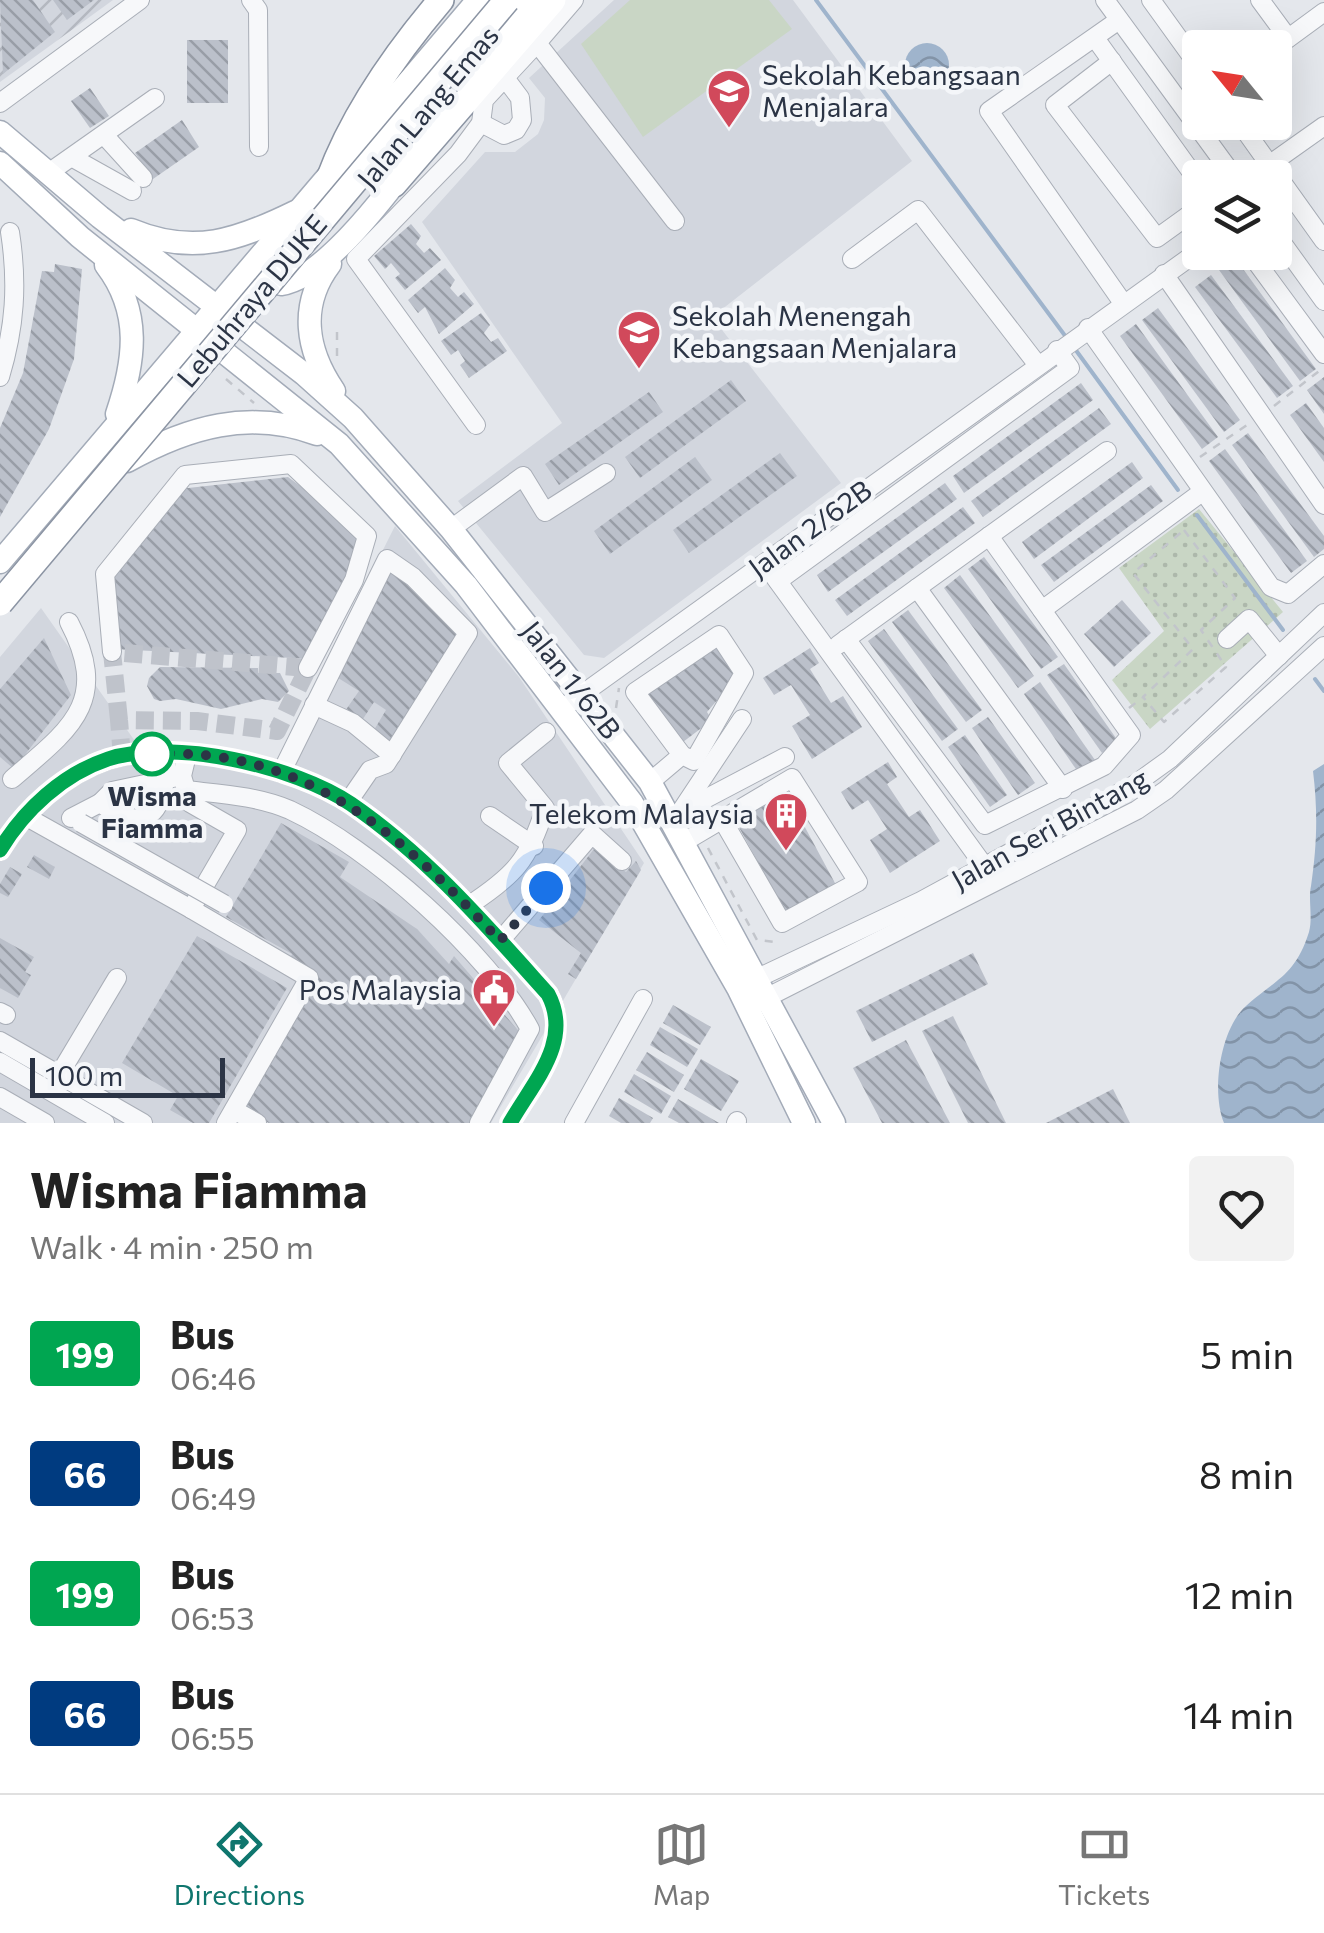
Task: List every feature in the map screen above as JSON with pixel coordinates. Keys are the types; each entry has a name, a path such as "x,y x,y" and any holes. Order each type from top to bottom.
{"highway":[{"name":"Lebuhraya DUKE","path":"0,583 137,414 488,0"},
{"name":"Lebuhraya DUKE","path":"0,603 508,0"},
{"path":"394,184 554,0"},
{"path":"329,179 342,143 368,101 437,5"}],"main road":[{"name":"Jalan Lang Emas","path":"306,206 478,0"},
{"name":"Jalan Lang Emas","path":"0,615 519,0"},
{"path":"352,418 316,360 309,312 314,286 528,0"},
{"path":"0,132 100,217 150,238 202,246 253,232 306,206"},
{"path":"0,163 80,236 109,269 130,312 133,357 112,426"},
{"path":"0,562 112,426 306,206"},
{"name":"Jalan 1/62B","path":"100,217 218,306 352,418 451,529 686,826 804,1123"},
{"path":"281,284 299,282 366,218"},
{"name":"Jalan 1/62B","path":"80,236 339,444 466,585 632,803 834,1123"},
{"path":"127,460 171,436 215,424 282,424 339,444"}],"street":[{"path":"0,102 140,0"},
{"path":"251,0 258,10 259,147"},
{"path":"476,425 356,259 458,154 480,123 484,100 574,0"},
{"path":"1105,0 1182,94"},
{"path":"1151,0 1182,43"},
{"path":"1260,0 1275,30"},
{"path":"1292,35 1324,12"},
{"path":"1119,20 992,108 990,116 1123,304"},
{"path":"1095,38 1183,160"},
{"path":"537,43 675,221"},
{"path":"1112,61 1055,105 1157,238 1182,220"},
{"path":"480,123 504,134 516,130 522,120 520,98 505,78"},
{"path":"47,174 155,98"},
{"path":"1276,160 1324,126"},
{"path":"73,158 138,184 104,135"},
{"path":"1292,196 1324,240"},
{"path":"852,259 918,210 1037,364"},
{"path":"0,378 15,313 17,280 10,232"},
{"path":"1292,257 1324,301"},
{"name":"Jalan 2/62B","path":"563,708 1182,262"},
{"path":"1263,270 1324,354"},
{"path":"1164,274 1324,504"},
{"path":"1088,328 1271,587 1288,594 1324,564"},
{"path":"778,581 1070,368 1058,350"},
{"path":"829,652 1107,450"},
{"path":"112,652 105,574 185,475 291,464 367,536 354,580 308,668"},
{"path":"451,529 523,476 546,512 606,473"},
{"path":"1042,610 1202,492"},
{"path":"846,639 986,825 1104,766 1131,735 989,536"},
{"path":"281,772 387,559 468,633 386,764 370,770 348,802"},
{"path":"764,562 985,867"},
{"path":"441,606 466,585"},
{"path":"917,588 1064,788"},
{"name":"Jalan Seri Bintang","path":"751,994 1120,794 1170,759 1324,613"},
{"path":"1227,638 1248,619 1279,656"},
{"path":"12,778 71,727 84,706 82,648 68,622"},
{"path":"719,635 744,673 694,761 682,755 635,692 719,635"},
{"name":"Jalan Seri Bintang","path":"751,994 1137,810 1166,790 1324,646"},
{"path":"314,706 353,723 392,754"},
{"path":"686,826 742,719"},
{"path":"468,906 517,870 534,846 545,808 508,764 546,732"},
{"path":"167,754 172,782 190,803 237,830 191,909"},
{"path":"0,850 25,816 49,794 108,760 167,754 251,763 348,802 468,906 548,994 559,1014 558,1036 510,1123"},
{"path":"40,755 49,794 76,820 224,904"},
{"path":"100,802 119,816 145,807 172,782 187,755"},
{"path":"650,782 682,755"},
{"path":"686,826 785,757"},
{"path":"686,826 722,819 792,778 858,882 782,923 722,819"},
{"path":"76,820 112,791 172,782 288,810 348,844 441,918 530,1029 480,1123"},
{"path":"25,816 309,978 230,1116 257,1123"},
{"path":"490,816 534,846"},
{"path":"348,844 368,817"},
{"path":"500,941 592,834 622,861"},
{"path":"59,1075 117,978"},
{"path":"574,1123 643,999"},
{"path":"0,1041 143,1123"},
{"path":"0,1062 105,1123"},
{"path":"0,1097 44,1123"}],"path":[{"path":"336,360 337,327"},
{"path":"226,379 262,410"},
{"path":"1129,708 1193,649 1134,573 1184,530 1235,598 1201,630 1226,667 1164,722 1144,696"},
{"path":"623,720 614,706 618,688 630,678"},
{"path":"686,826 757,940 776,942"}],"shaded area":[{"path":"0,0 113,0 0,82"},
{"name":"Sekolah Menengah Kebangsaan Menjalara","path":"614,0 793,0 912,161 712,317 841,483 604,658 584,655 458,501 562,423 422,222 485,152 515,152 538,134 544,120 545,98 529,78"},
{"path":"395,526 519,677 644,863 491,1123 0,1123 0,657 41,608 137,744 278,759"}],"green space":[{"path":"630,0 769,0 792,29 643,137 581,44"},
{"path":"1199,509 1283,612 1150,729 1112,680 1164,631 1119,568"}],"water":[{"path":"927,43 942,50 949,65 942,80 927,87 912,80 905,65 912,50"},
{"path":"1324,764 1324,1123 1224,1123 1218,1078 1230,1030 1246,1006 1291,968 1309,932 1316,829 1313,771"}],"building":[{"path":"0,0 33,0 55,32 3,74"},
{"path":"53,0 94,0 67,20"},
{"path":"187,40 228,40 228,103 187,103"},
{"path":"90,88 109,116 90,128 71,101"},
{"path":"182,120 199,147 153,179 135,153"},
{"path":"411,224 421,236 416,244 424,253 430,248 441,260 405,290 395,278 400,274 391,263 385,269 374,256"},
{"path":"55,264 82,269 74,359 49,429 0,517 0,428 23,373 42,271 54,272"},
{"path":"445,268 455,280 450,288 458,297 464,292 474,304 439,334 425,307 418,313 408,300"},
{"path":"1219,270 1244,270 1316,369 1300,381"},
{"path":"1211,275 1293,386 1277,398 1195,287"},
{"path":"1158,308 1240,420 1224,432 1142,320"},
{"path":"481,313 490,325 484,333 491,342 498,338 507,351 469,378 460,365 465,361 458,350 451,355 441,341"},
{"path":"1136,324 1218,437 1202,449 1120,336"},
{"path":"1324,377 1324,414 1307,390"},
{"path":"731,380 746,401 640,478 625,457"},
{"path":"1081,383 1093,400 964,493 953,476"},
{"path":"649,392 663,412 559,485 545,464"},
{"path":"1306,403 1324,428 1324,462 1290,415"},
{"path":"1099,408 1111,424 983,517 971,501"},
{"path":"1248,433 1324,536 1324,549 1314,557 1232,445"},
{"path":"1225,449 1307,561 1291,573 1209,461"},
{"path":"780,453 797,476 689,553 673,530"},
{"path":"695,457 712,480 610,554 594,531"},
{"path":"1132,462 1143,478 1034,559 1022,542"},
{"path":"288,477 361,531 360,558 312,659 113,649 106,586 179,489"},
{"path":"945,483 957,499 828,592 817,575"},
{"path":"1151,485 1163,501 1054,582 1041,565"},
{"path":"963,507 975,523 847,616 835,600"},
{"path":"984,557 1058,657 1041,669 968,569"},
{"path":"394,566 464,636 393,749 371,735 386,710 374,702 361,722 345,711 359,691 335,676"},
{"path":"960,575 1034,676 1018,688 944,588"},
{"path":"1122,600 1151,633 1114,667 1084,634"},
{"path":"908,610 982,710 966,722 892,622"},
{"path":"884,629 958,729 942,741 868,641"},
{"path":"44,638 71,695 14,769 0,757 0,689"},
{"path":"715,643 738,676 707,712 712,720 683,742 644,692"},
{"path":"810,648 819,663 810,669 831,703 843,696 862,727 812,759 792,726 810,715 791,685 774,695 763,678"},
{"path":"1064,664 1118,741 1102,753 1047,675"},
{"name":"Wisma Fiamma","path":"160,667 258,668 258,673 280,673 289,691 278,702 262,699 221,709 176,699 160,701 154,699 147,686"},
{"path":"1040,682 1095,760 1078,772 1024,694"},
{"path":"988,717 1035,783 1018,795 972,728"},
{"path":"965,735 1007,795 990,807 948,747"},
{"path":"888,762 897,777 887,784 909,817 920,810 940,841 890,873 870,840 887,829 868,800 852,810 841,792"},
{"name":"Telekom Malaysia","path":"786,792 836,885 785,912 735,820"},
{"path":"281,823 349,862 340,877 417,929 449,964 454,956 522,1035 471,1123 269,1123 243,1108 316,979 288,963 292,954 226,917"},
{"path":"594,849 626,872 636,861 641,870 576,979 568,974 581,953 539,920 563,890 559,887 566,877 570,880"},
{"path":"34,855 55,867 49,879 27,867"},
{"path":"10,867 22,874 8,897 0,893 0,884"},
{"path":"197,936 287,988 209,1123 193,1123 170,1110 178,1096 122,1063"},
{"path":"0,938 34,957 25,972 31,975 18,998 0,988"},
{"path":"973,953 988,984 872,1042 856,1011"},
{"path":"673,1005 711,1027 700,1045 663,1023"},
{"path":"953,1016 1006,1123 968,1123 922,1031"},
{"path":"660,1027 698,1049 687,1067 650,1045"},
{"path":"906,1040 950,1123 882,1123 853,1068"},
{"path":"647,1052 684,1075 674,1092 636,1070"},
{"path":"701,1059 739,1081 721,1111 684,1089"},
{"path":"634,1074 671,1096 661,1114 624,1092"},
{"path":"1113,1089 1130,1123 1046,1123"},
{"path":"619,1098 653,1118 650,1123 621,1123 609,1116"},
{"path":"678,1099 719,1123 679,1123 668,1117"}],"waterway":[{"path":"816,0 1066,337"},
{"path":"1075,349 1178,490"},
{"path":"1197,515 1283,630"},
{"path":"1315,679 1324,691"}],"tunnel":[{"path":"119,720 112,652 308,668 277,731 197,721 119,720 122,757"}],"bus line":[{"name":"199","path":"0,850 14,827 66,779 108,760 140,753 251,763 326,790 368,817 448,884 548,994 559,1014 558,1036 510,1123"}],"place":[{"name":"Sekolah Kebangsaan Menjalara","path":"729,129"},
{"name":"Sekolah Menengah Kebangsaan Menjalara","path":"639,370"},
{"name":"Wisma Fiamma","path":"152,754"},
{"name":"Telekom Malaysia","path":"786,852"},
{"name":"Pos Malaysia","path":"494,1028"}],"route":[{"path":"152,754 251,763 326,790 348,802 410,850 448,884 500,941 546,888"}]}
